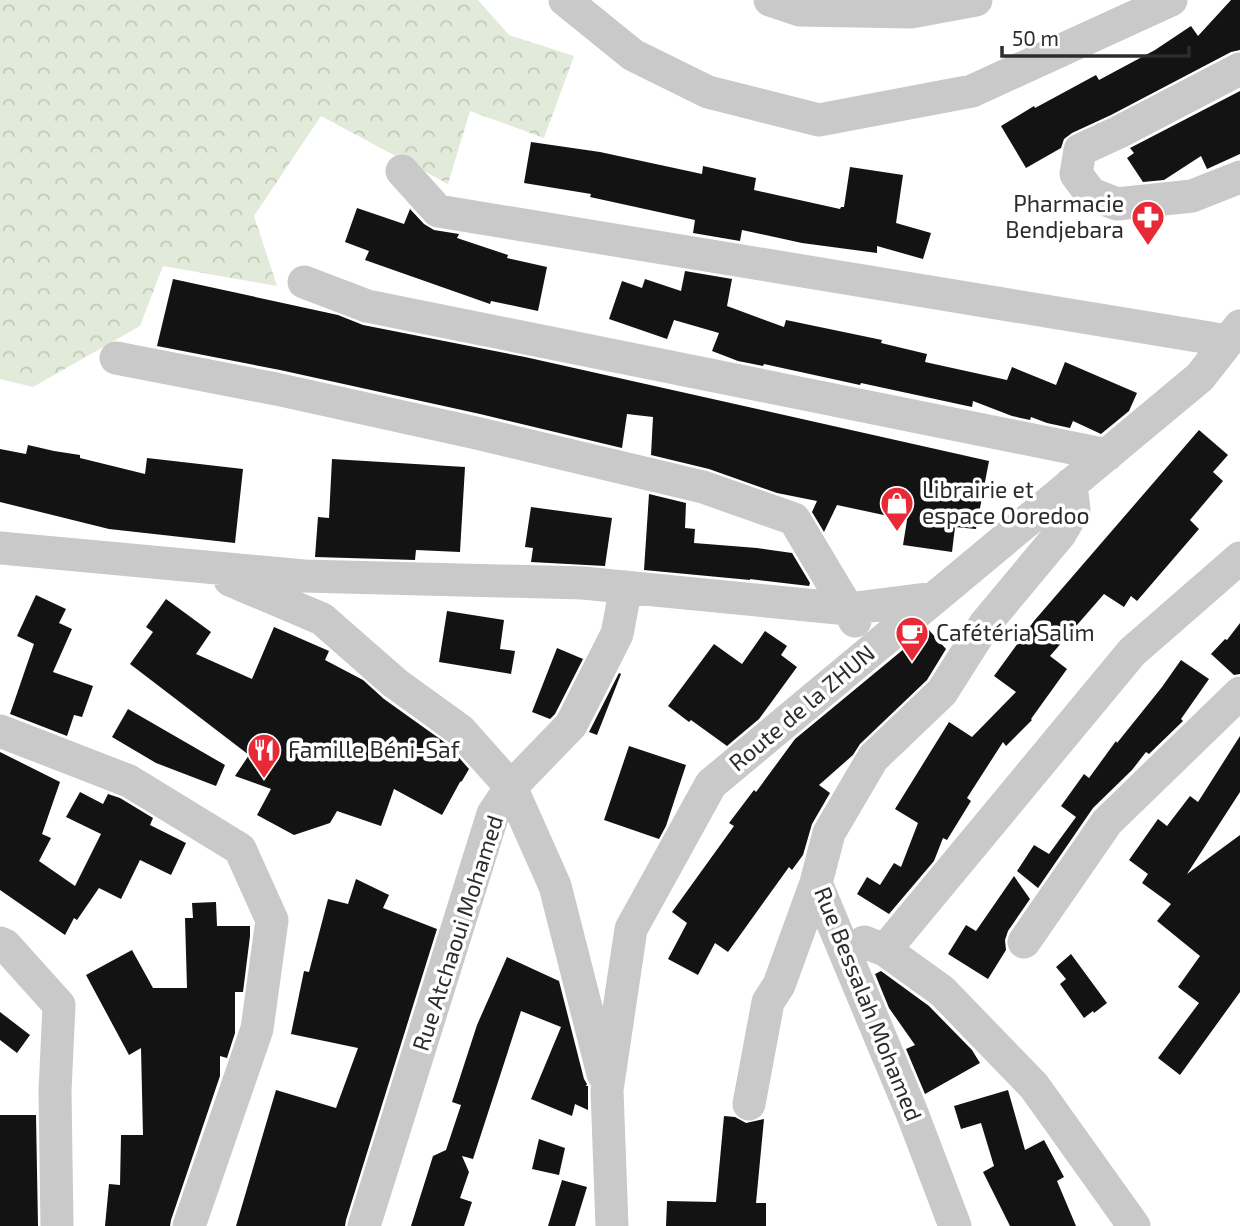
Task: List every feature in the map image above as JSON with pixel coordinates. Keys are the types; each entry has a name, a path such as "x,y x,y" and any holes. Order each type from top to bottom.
{"street":[{"path":"565,0 634,55 708,92 819,120 972,91 1171,0"},
{"path":"770,0 800,10 911,12 976,0"},
{"path":"1240,69 1080,150 1076,174 1091,194 1117,204 1192,196 1240,177"},
{"path":"402,171 438,211 1234,334"},
{"path":"304,282 367,306 1107,455"},
{"name":"Route de la ZHUN","path":"612,1226 607,1090 631,929 711,784 1200,377 1234,334"},
{"path":"116,358 476,433 703,487 794,519 872,650"},
{"name":"Rue Bessalah Mohamed","path":"955,1226 912,1112 816,883 829,833 873,758 942,692 985,624 1060,534 1074,510 1071,484"},
{"path":"0,548 304,576 583,583 848,609 934,598"},
{"path":"885,950 1132,652 1240,558"},
{"path":"202,567 322,619 395,683 460,730 511,787 555,886 607,1090"},
{"name":"Rue Atchaoui Mohamed","path":"364,1226 493,814 511,787 571,725 617,634 626,587"},
{"path":"1024,942 1107,822 1240,692"},
{"path":"0,731 129,781 240,849 272,920 257,1029 189,1226"},
{"path":"749,1104 768,1002 779,985 816,883"},
{"path":"836,932 885,950 942,991 1034,1087 1134,1226"},
{"path":"0,943 5,945 59,1005 55,1091 57,1226"}],"green space":[{"path":"0,0 478,0 509,35 574,56 544,138 470,111 448,184 321,116 254,216 277,286 163,266 140,326 33,387 0,379"}],"building":[{"path":"1231,0 1240,0 1240,50 1231,52 1072,133 1064,139 1061,148 1026,168 1001,126 1096,75 1099,80 1155,50 1191,26 1198,36"},
{"path":"1240,91 1240,154 1207,169 1201,156 1164,180 1143,182 1127,158 1134,153 1130,148"},
{"path":"531,142 600,152 702,174 703,166 756,178 754,190 840,209 844,207 850,167 903,175 896,223 931,233 923,259 877,246 877,253 802,243 742,230 740,241 693,233 695,220 590,197 591,194 524,183"},
{"path":"357,208 404,224 410,209 434,230 459,234 457,238 508,255 507,258 547,267 538,311 491,301 490,304 365,260 369,251 345,242"},
{"path":"685,271 732,279 727,306 784,327 786,320 882,340 881,343 927,354 925,362 1007,380 1012,367 1056,385 1065,362 1137,393 1129,411 1101,434 1073,421 1070,428 1031,417 1030,420 1012,416 973,401 972,407 861,383 860,385 738,361 712,351 719,333 674,320 667,339 609,319 622,281 642,288 645,279 681,291"},
{"path":"173,279 338,315 363,325 525,357 989,461 976,529 955,527 952,552 903,545 907,520 837,505 824,532 812,512 817,501 777,493 709,469 651,455 653,417 627,414 622,448 280,370 157,346"},
{"path":"1199,430 1228,455 1213,472 1223,481 1190,520 1199,529 1137,601 1131,596 1124,607 1104,594 1050,656 1067,669 1032,720 1006,746 1003,742 967,798 971,801 947,840 943,838 934,861 889,914 857,894 867,877 880,885 894,863 901,867 918,823 895,809 949,722 972,737 1016,692 994,676 1034,621"},
{"path":"28,445 80,455 80,458 145,474 147,458 243,469 235,543 109,529 0,502 0,449 26,454"},
{"path":"332,459 465,467 460,552 416,550 415,560 315,557 318,517 329,518"},
{"path":"649,494 686,503 685,528 695,529 694,543 792,553 810,583 809,586 644,570"},
{"path":"531,507 612,518 605,566 531,562 533,548 525,547"},
{"path":"36,595 66,609 59,623 72,629 53,672 93,686 82,717 74,715 67,736 10,714 34,644 17,636"},
{"path":"166,599 211,632 196,654 252,679 274,627 329,651 325,660 363,680 384,699 447,744 469,769 442,815 394,789 381,826 337,811 330,823 294,835 257,815 271,789 235,776 249,755 130,664 153,632 146,627"},
{"path":"447,611 504,620 500,649 515,651 511,674 439,662"},
{"path":"1240,623 1240,674 1234,675 1211,654 1227,640"},
{"path":"928,629 946,649 927,680 860,744 853,755 819,785 830,793 812,824 803,855 792,870 789,867 728,952 715,943 698,975 668,959 687,923 672,912 734,826 729,823 754,790 756,792 795,739"},
{"path":"765,631 787,646 781,655 797,667 759,719 727,746 668,706 714,644 742,664"},
{"path":"557,648 583,659 550,719 532,712"},
{"path":"1181,660 1209,679 1181,719 1183,721 1149,754 1146,752 1132,770 1093,808 1038,888 1017,871 1034,845 1049,854 1076,817 1061,806 1084,774 1089,778"},
{"path":"619,673 621,674 597,735 589,732"},
{"path":"128,709 225,765 216,786 156,763 112,737"},
{"path":"1240,736 1240,792 1187,874 1240,835 1240,992 1180,1075 1158,1058 1199,1003 1178,987 1200,956 1157,921 1171,904 1142,883 1148,874 1129,860 1158,819 1167,826 1190,796 1198,802"},
{"path":"629,746 686,765 666,826 659,839 604,820"},
{"path":"0,752 60,782 42,834 51,838 39,861 75,886 101,834 66,817 80,792 103,804 108,794 120,798 153,818 150,825 186,843 171,875 140,860 121,899 99,888 77,920 74,918 65,935 0,890"},
{"path":"1014,876 1030,899 1008,931 1006,950 988,979 948,954 966,925 976,931"},
{"path":"356,879 389,895 383,908 437,929 345,1226 236,1226 276,1090 336,1108 358,1048 291,1034 304,971 309,972 328,899 348,904"},
{"path":"216,902 217,926 250,926 243,992 235,992 235,1033 227,1058 220,1056 220,1076 170,1226 105,1226 109,1184 120,1185 121,1135 143,1135 141,1048 129,1055 86,975 132,950 153,988 187,988 185,918 193,918 192,903"},
{"path":"1071,954 1107,1003 1084,1018 1060,984 1066,979 1056,967"},
{"path":"507,957 559,981 588,1086 588,1110 575,1104 572,1116 531,1099 561,1027 521,1011 473,1159 462,1156 469,1172 460,1198 472,1202 464,1226 411,1226 433,1156 446,1150 461,1105 452,1102 477,1025"},
{"path":"881,971 929,1006 972,1050 980,1063 925,1094 906,1049 915,1045 889,1008 875,974"},
{"path":"0,1012 30,1035 17,1053 0,1040"},
{"path":"1008,1090 1025,1150 1044,1140 1064,1177 1057,1181 1076,1226 1010,1226 983,1172 994,1166 981,1123 961,1129 954,1106"},
{"path":"0,1115 36,1115 38,1226 0,1226"},
{"path":"724,1116 735,1117 746,1123 764,1119 756,1203 766,1203 766,1226 666,1226 667,1201 716,1202"},
{"path":"539,1139 565,1148 559,1175 532,1169"},
{"path":"562,1180 587,1187 575,1226 548,1226"}],"place":[{"name":"Pharmacie Bendjebara","path":"1148,247"},
{"name":"Librairie et espace Ooredoo","path":"897,533"},
{"name":"Cafétéria Salim","path":"912,663"},
{"name":"Famille Béni-Saf","path":"264,780"}]}
